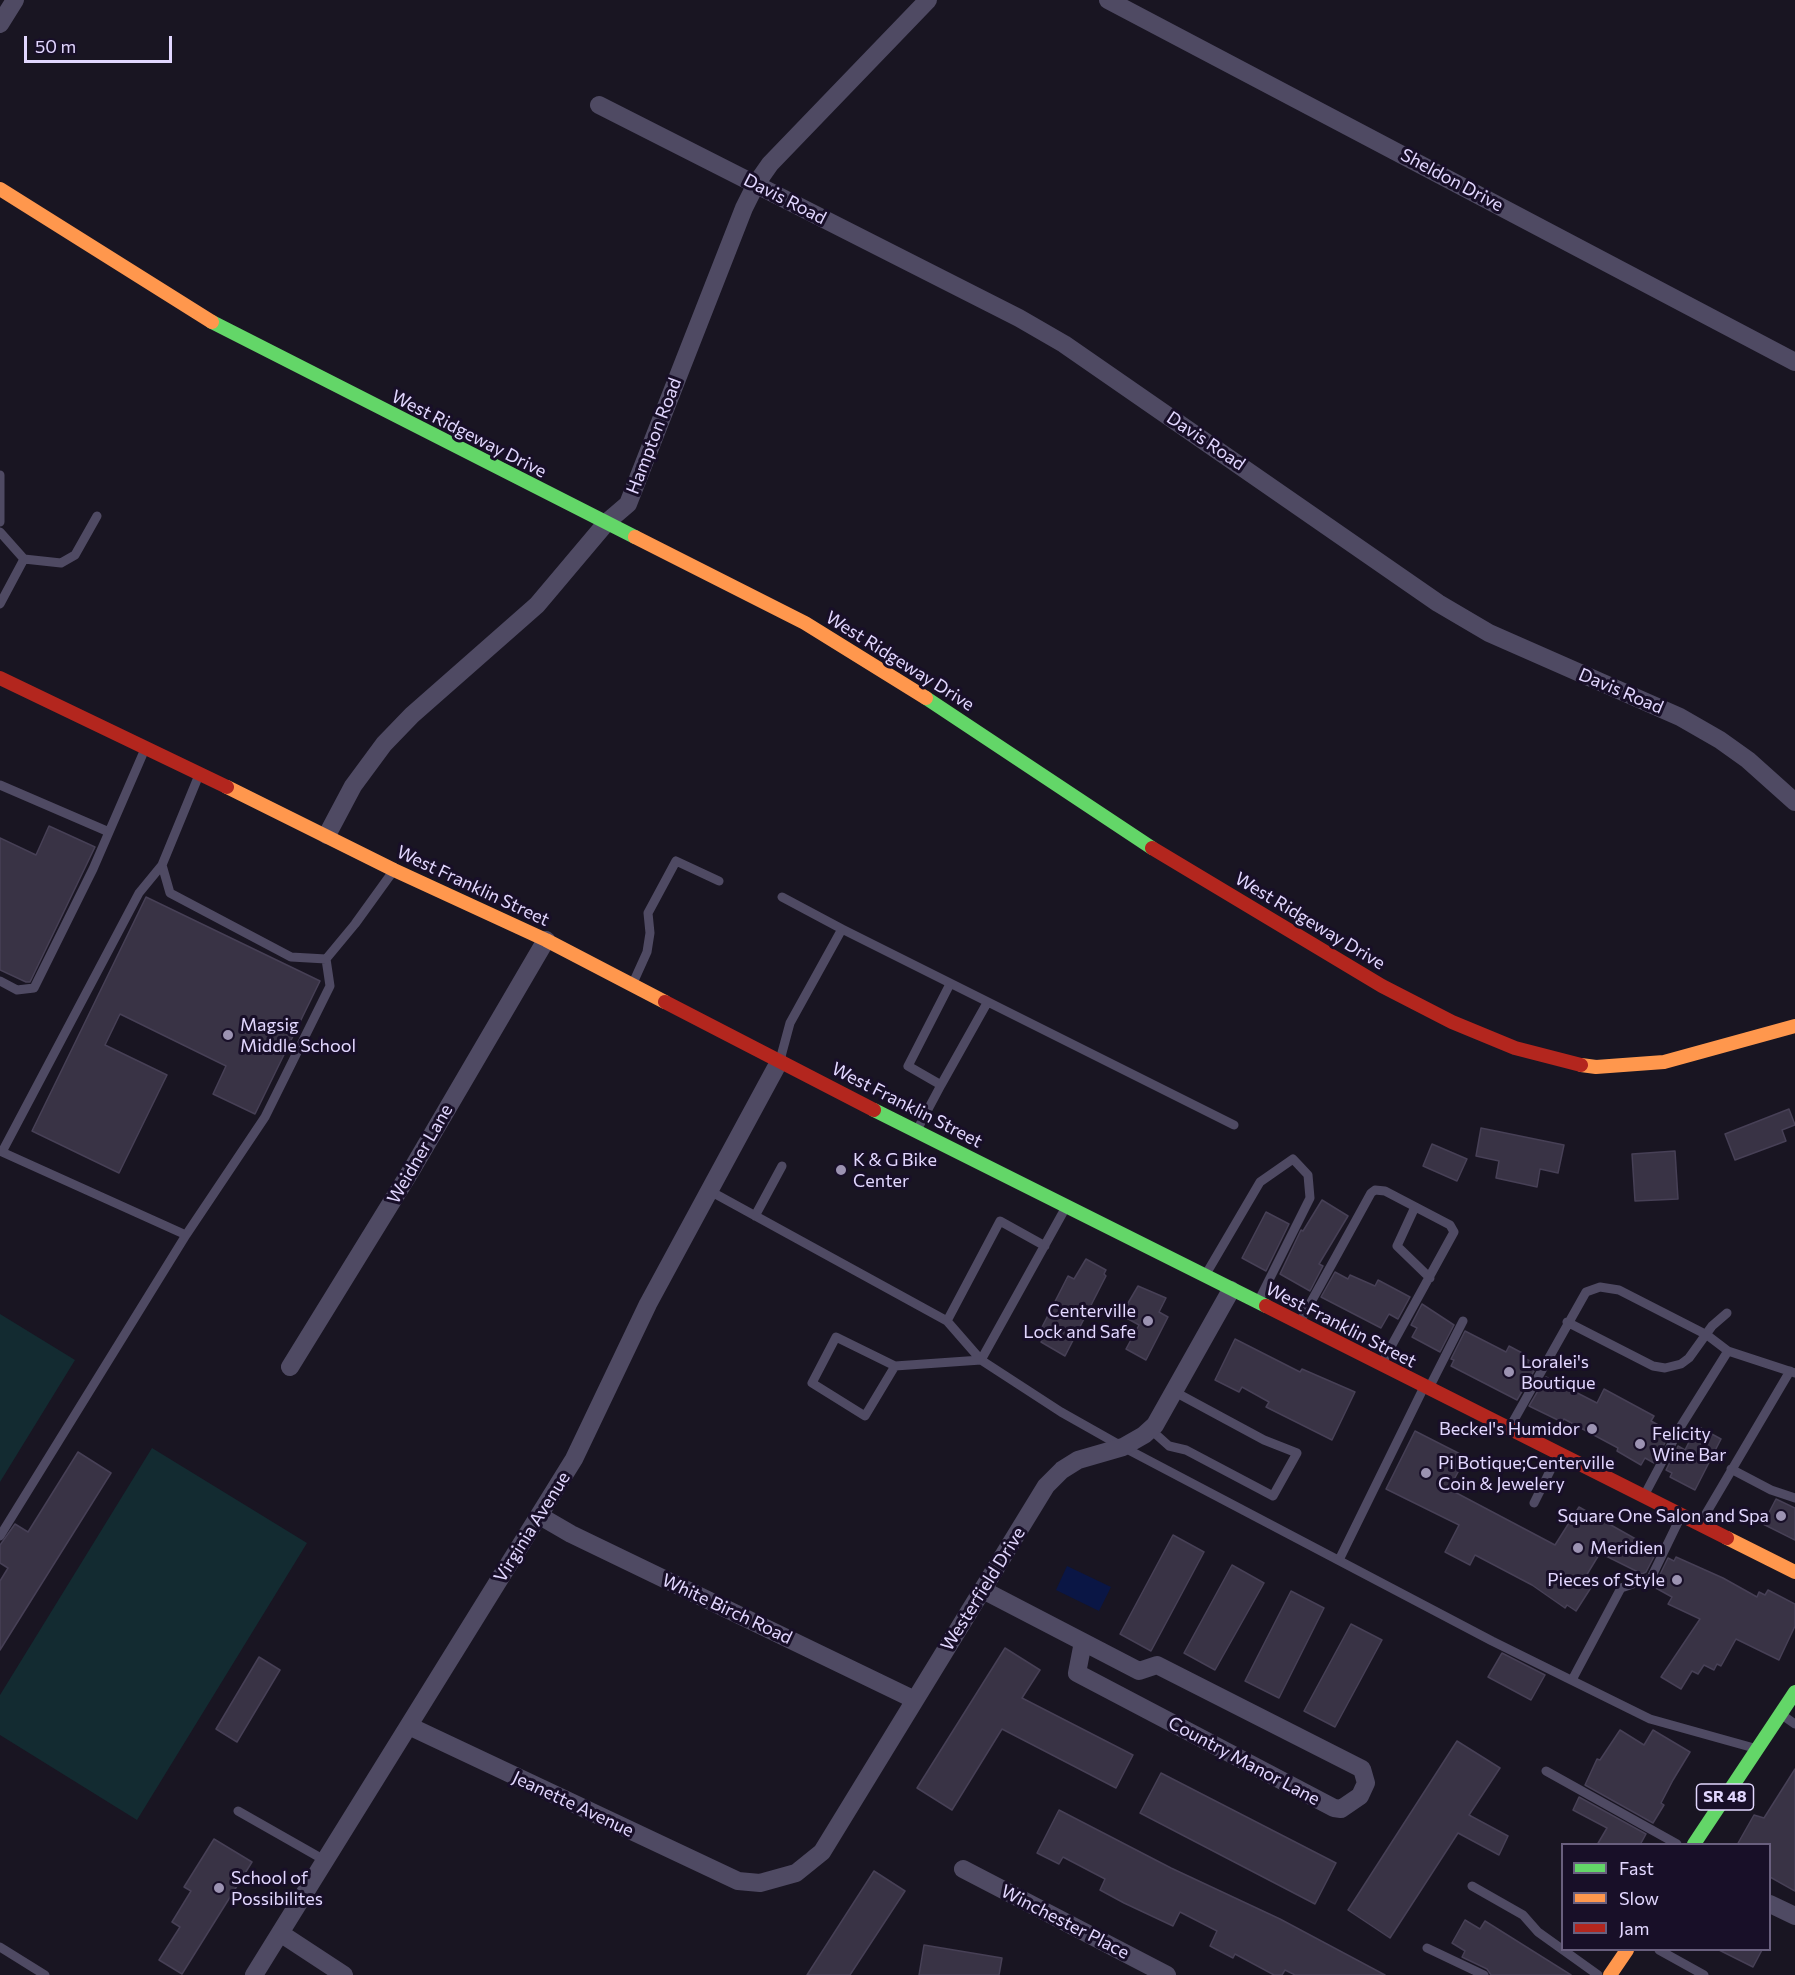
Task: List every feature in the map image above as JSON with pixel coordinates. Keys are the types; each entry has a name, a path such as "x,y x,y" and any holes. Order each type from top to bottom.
{"main road":[{"name":"West Ridgeway Drive","path":"0,189 194,312 516,479 607,522 805,623 875,664 1161,854 1382,986 1452,1022 1515,1048 1569,1063 1596,1067 1664,1062 1795,1026"},
{"name":"West Franklin Street","path":"0,678 145,749 200,773 394,870 546,940 779,1062 1795,1572"},
{"name":"SR 48","path":"1695,1843 1795,1692"},
{"path":"1610,1975 1626,1951"}],"street":[{"path":"0,24 15,0"},
{"name":"Hampton Road","path":"327,835 353,786 384,744 412,715 537,605 607,522 628,504 744,208 756,184 770,164 928,0"},
{"name":"Sheldon Drive","path":"1108,0 1795,362"},
{"name":"Davis Road","path":"599,105 1019,318 1064,344 1438,603 1489,633 1680,717 1748,760 1795,802"},
{"name":"Weidner Lane","path":"290,1366 412,1169 546,940"},
{"name":"Virginia Avenue","path":"254,1975 574,1459 648,1304 779,1062"},
{"name":"Westerfield Drive","path":"738,1881 760,1883 777,1880 810,1864 822,1852 1046,1486 1062,1470 1078,1460 1123,1447 1150,1429 1175,1392 1231,1290"},
{"name":"White Birch Road","path":"540,1516 572,1534 915,1700"},
{"name":"Country Manor Lane","path":"983,1590 1139,1671 1156,1665 1362,1769 1366,1783 1360,1796 1341,1809 1334,1808 1077,1673 1083,1642"},
{"name":"Jeanette Avenue","path":"409,1726 738,1881"},
{"name":"Winchester Place","path":"963,1869 1167,1975"},
{"path":"1771,1904 1795,1916"},
{"path":"280,1933 344,1975"}],"lane":[{"path":"0,475 0,522"},
{"path":"0,532 24,559 61,563 75,555 97,516"},
{"path":"0,604 24,559"},
{"path":"1,985 17,990 34,988 109,832 145,749"},
{"path":"186,1235 2,1152 139,893 162,865 200,773"},
{"path":"0,785 109,832"},
{"path":"632,985 647,952 650,933 648,914 676,861 719,881"},
{"path":"162,865 170,893 291,957 326,959"},
{"path":"0,1536 186,1235 265,1117 330,986 326,959 394,870"},
{"path":"782,897 987,1003 1234,1125"},
{"path":"779,1062 790,1023 842,929"},
{"path":"941,1085 908,1066 950,984"},
{"path":"917,1130 987,1003"},
{"path":"1204,1276 1260,1182 1293,1159 1308,1174 1310,1198 1257,1303"},
{"path":"755,1216 782,1166"},
{"path":"1299,1324 1371,1193 1375,1190 1385,1191 1454,1229 1452,1239 1381,1365"},
{"path":"710,1191 947,1321 981,1360 1061,1412 1123,1447 1650,1719 1756,1749"},
{"path":"981,1360 1067,1206"},
{"path":"1415,1207 1397,1246 1430,1278"},
{"path":"947,1321 1000,1221 1045,1246"},
{"path":"1508,1429 1586,1292 1600,1287 1619,1290 1707,1335 1728,1351 1792,1372 1731,1469 1700,1525"},
{"path":"1567,1322 1653,1366 1665,1368 1681,1364 1707,1335 1712,1326 1727,1313"},
{"path":"1339,1560 1426,1388 1463,1321"},
{"path":"895,1366 865,1416 812,1383 836,1337 895,1366 981,1360"},
{"path":"1643,1497 1681,1426 1728,1351"},
{"path":"1150,1429 1168,1446 1186,1450 1273,1496 1297,1453 1264,1440 1175,1392"},
{"path":"1534,1503 1558,1455"},
{"path":"1731,1469 1771,1490 1795,1498"},
{"path":"1572,1680 1621,1588 1651,1578 1681,1516"},
{"path":"1780,1714 1795,1724"},
{"path":"1546,1771 1673,1843"},
{"path":"238,1811 326,1861"},
{"path":"1472,1886 1523,1915 1538,1932 1561,1948"},
{"path":"0,1947 45,1975"},
{"path":"1428,1947 1484,1975"},
{"path":"1565,1951 1598,1975"},
{"path":"1661,1951 1704,1975"}],"green space":[{"path":"0,1314 75,1360 0,1482"},
{"path":"152,1448 307,1543 137,1820 0,1735 0,1695"}],"shaded area":[{"path":"1067,1566 1111,1587 1099,1611 1056,1590"}],"building":[{"path":"49,826 95,847 30,982 26,982 0,970 0,838 36,855"},
{"name":"Magsig Middle School","path":"146,897 320,981 255,1114 213,1094 226,1066 120,1014 105,1045 167,1075 119,1173 32,1131"},
{"path":"1789,1109 1795,1125 1782,1130 1786,1141 1735,1160 1725,1134"},
{"path":"1481,1128 1564,1145 1558,1173 1540,1169 1537,1187 1496,1178 1499,1161 1476,1156"},
{"path":"1432,1144 1467,1159 1457,1181 1423,1166"},
{"path":"1675,1151 1678,1199 1635,1201 1632,1154"},
{"path":"1322,1200 1348,1216 1319,1264 1323,1266 1310,1291 1280,1274 1301,1230 1303,1231"},
{"path":"1266,1212 1289,1224 1266,1271 1242,1258"},
{"path":"1086,1259 1106,1270 1104,1274 1106,1276 1065,1356 1041,1342 1047,1330 1042,1327 1068,1276 1074,1279"},
{"path":"1335,1272 1348,1279 1350,1275 1375,1286 1378,1280 1410,1297 1398,1319 1389,1314 1381,1328 1321,1297"},
{"name":"Centerville Lock and Safe","path":"1138,1286 1166,1298 1159,1312 1168,1317 1146,1360 1126,1349 1139,1325 1121,1315"},
{"path":"1422,1304 1454,1325 1440,1352 1412,1337 1417,1328 1411,1325"},
{"path":"1465,1331 1506,1352 1509,1346 1526,1355 1524,1358 1532,1362 1528,1368 1534,1371 1517,1400 1451,1366 1454,1360 1451,1359"},
{"path":"1235,1339 1300,1372 1302,1369 1355,1392 1332,1440 1266,1407 1269,1402 1242,1387 1239,1392 1215,1380"},
{"path":"1546,1377 1597,1403 1604,1389 1654,1416 1651,1421 1662,1427 1658,1433 1667,1439 1654,1463 1645,1458 1641,1465 1617,1451 1618,1448 1564,1419 1562,1422 1529,1406"},
{"path":"1697,1426 1721,1439 1695,1490 1670,1477 1672,1473 1666,1470 1678,1446 1685,1450"},
{"path":"1415,1431 1466,1457 1449,1489 1555,1545 1579,1507 1657,1551 1646,1572 1642,1574 1600,1553 1583,1581 1592,1586 1576,1611 1567,1605 1565,1608 1532,1585 1475,1555 1470,1565 1445,1552 1459,1525 1386,1489"},
{"path":"78,1452 111,1473 0,1650 0,1581 8,1568 0,1563 0,1545 15,1524 28,1532"},
{"name":"Square One Salon and Spa","path":"1776,1499 1795,1508 1795,1540 1763,1524"},
{"path":"1173,1535 1204,1552 1151,1651 1120,1634"},
{"path":"1676,1557 1723,1578 1757,1597 1759,1592 1765,1595 1768,1590 1795,1604 1795,1626 1779,1660 1736,1639 1721,1666 1717,1664 1714,1670 1704,1665 1698,1674 1692,1671 1681,1689 1661,1677 1700,1619 1668,1604 1672,1597 1654,1587 1668,1558 1674,1561"},
{"path":"1232,1565 1264,1583 1215,1670 1184,1653"},
{"path":"1291,1591 1324,1608 1279,1698 1245,1681"},
{"path":"1351,1624 1382,1640 1335,1727 1304,1711"},
{"path":"1005,1648 1040,1670 1022,1698 1133,1755 1116,1788 1002,1729 952,1810 917,1788"},
{"path":"1502,1653 1545,1675 1531,1700 1488,1677"},
{"path":"259,1657 280,1670 237,1742 216,1729"},
{"path":"1620,1730 1644,1745 1653,1730 1690,1752 1661,1803 1664,1805 1653,1823 1585,1785 1597,1759 1600,1760"},
{"path":"1457,1741 1500,1768 1469,1815 1508,1836 1499,1855 1458,1833 1390,1938 1348,1910"},
{"path":"1795,1769 1795,1891 1771,1878 1771,1843 1738,1843 1754,1815 1764,1818"},
{"path":"1161,1773 1336,1863 1315,1904 1140,1813"},
{"path":"1579,1797 1646,1834 1641,1843 1598,1843 1607,1828 1573,1810"},
{"path":"1059,1810 1171,1868 1280,1919 1385,1975 1295,1975 1285,1970 1282,1975 1274,1975 1235,1954 1233,1958 1210,1946 1217,1931 1180,1912 1173,1926 1124,1903 1100,1890 1105,1879 1063,1857 1059,1864 1037,1853"},
{"path":"214,1839 252,1862 182,1974 159,1960 180,1927 172,1922 191,1891 184,1887"},
{"path":"874,1871 905,1891 850,1975 807,1975"},
{"path":"1465,1920 1480,1929 1485,1921 1571,1975 1491,1975 1487,1969 1462,1957 1465,1951 1452,1943"},
{"path":"924,1945 1002,1958 999,1975 919,1975"},
{"path":"1721,1951 1761,1951 1753,1967"}],"traffic: fast":[{"path":"212,322 635,537"},
{"path":"926,698 1152,848"},
{"path":"874,1110 1266,1306"},
{"path":"1695,1843 1795,1692"}],"traffic: slow":[{"path":"0,189 212,322"},
{"path":"635,537 805,623 926,698"},
{"path":"227,787 394,870 546,940 665,1002"},
{"path":"1581,1065 1596,1067 1664,1062 1795,1026"},
{"path":"1727,1538 1795,1572"},
{"path":"1610,1975 1626,1951"}],"traffic: jam":[{"path":"0,678 227,787"},
{"path":"1152,848 1382,986 1452,1022 1515,1048 1581,1065"},
{"path":"665,1002 874,1110"},
{"path":"1266,1306 1727,1538"}],"place":[{"name":"Magsig Middle School","path":"228,1035"},
{"name":"K & G Bike Center","path":"841,1170"},
{"name":"Centerville Lock and Safe","path":"1148,1321"},
{"name":"Loralei's Boutique","path":"1509,1372"},
{"name":"Beckel's Humidor","path":"1592,1429"},
{"name":"Felicity Wine Bar","path":"1640,1444"},
{"name":"Pi Botique;Centerville Coin & Jewelery","path":"1426,1473"},
{"name":"Square One Salon and Spa","path":"1781,1516"},
{"name":"Meridien","path":"1578,1548"},
{"name":"Pieces of Style","path":"1677,1580"},
{"name":"School of Possibilites","path":"219,1888"}]}
